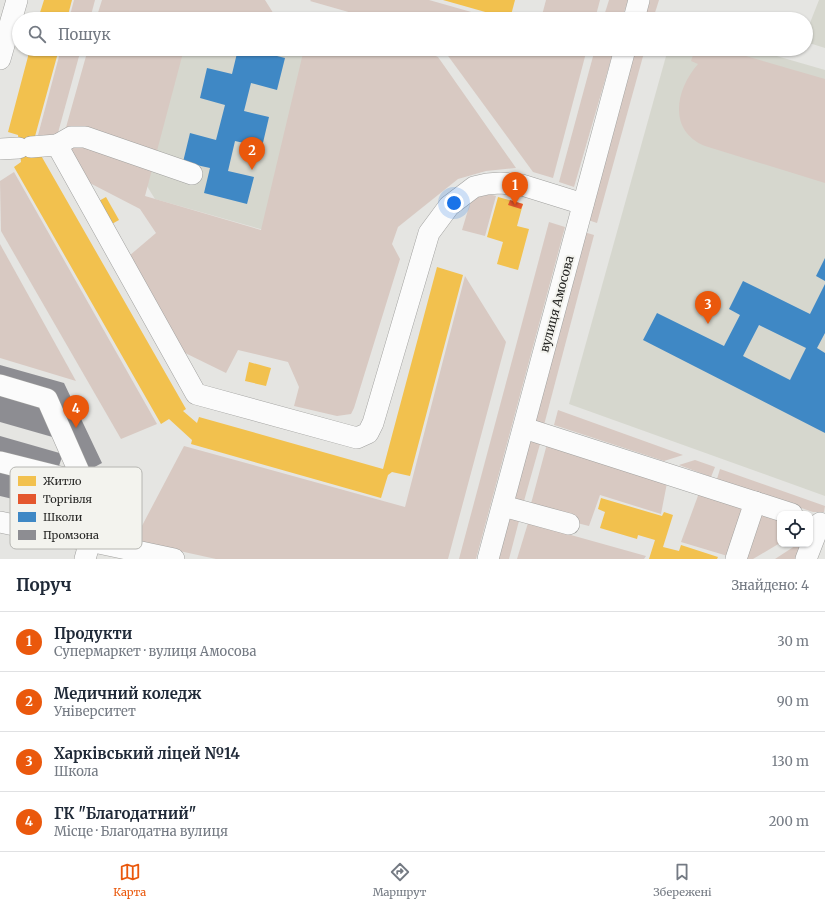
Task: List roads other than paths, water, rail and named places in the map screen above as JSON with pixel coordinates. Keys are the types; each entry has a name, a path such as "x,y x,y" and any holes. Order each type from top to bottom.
{"street":[{"path":"14,12 17,0"},
{"path":"636,12 639,0"},
{"path":"0,59 12,17"},
{"name":"вулиця Амосова","path":"488,559 624,56"},
{"path":"17,148 57,145 71,137 87,137 192,174"},
{"path":"57,145 196,394 357,438 368,433 374,423 429,233 450,206 474,187 491,183 522,186 583,204"},
{"path":"0,385 47,399 77,467"},
{"path":"524,428 783,511"},
{"path":"0,462 20,467"},
{"path":"736,559 755,502"},
{"path":"503,506 569,524"},
{"path":"806,559 818,521"},
{"path":"0,522 10,525"},
{"path":"87,550 174,559"}],"place":[{"name":"Медичний коледж","path":"252,170"},
{"name":"Продукти","path":"515,205"},
{"name":"Харківський ліцей №14","path":"708,324"},
{"name":"ГК \"Благодатний\"","path":"76,428"}]}
